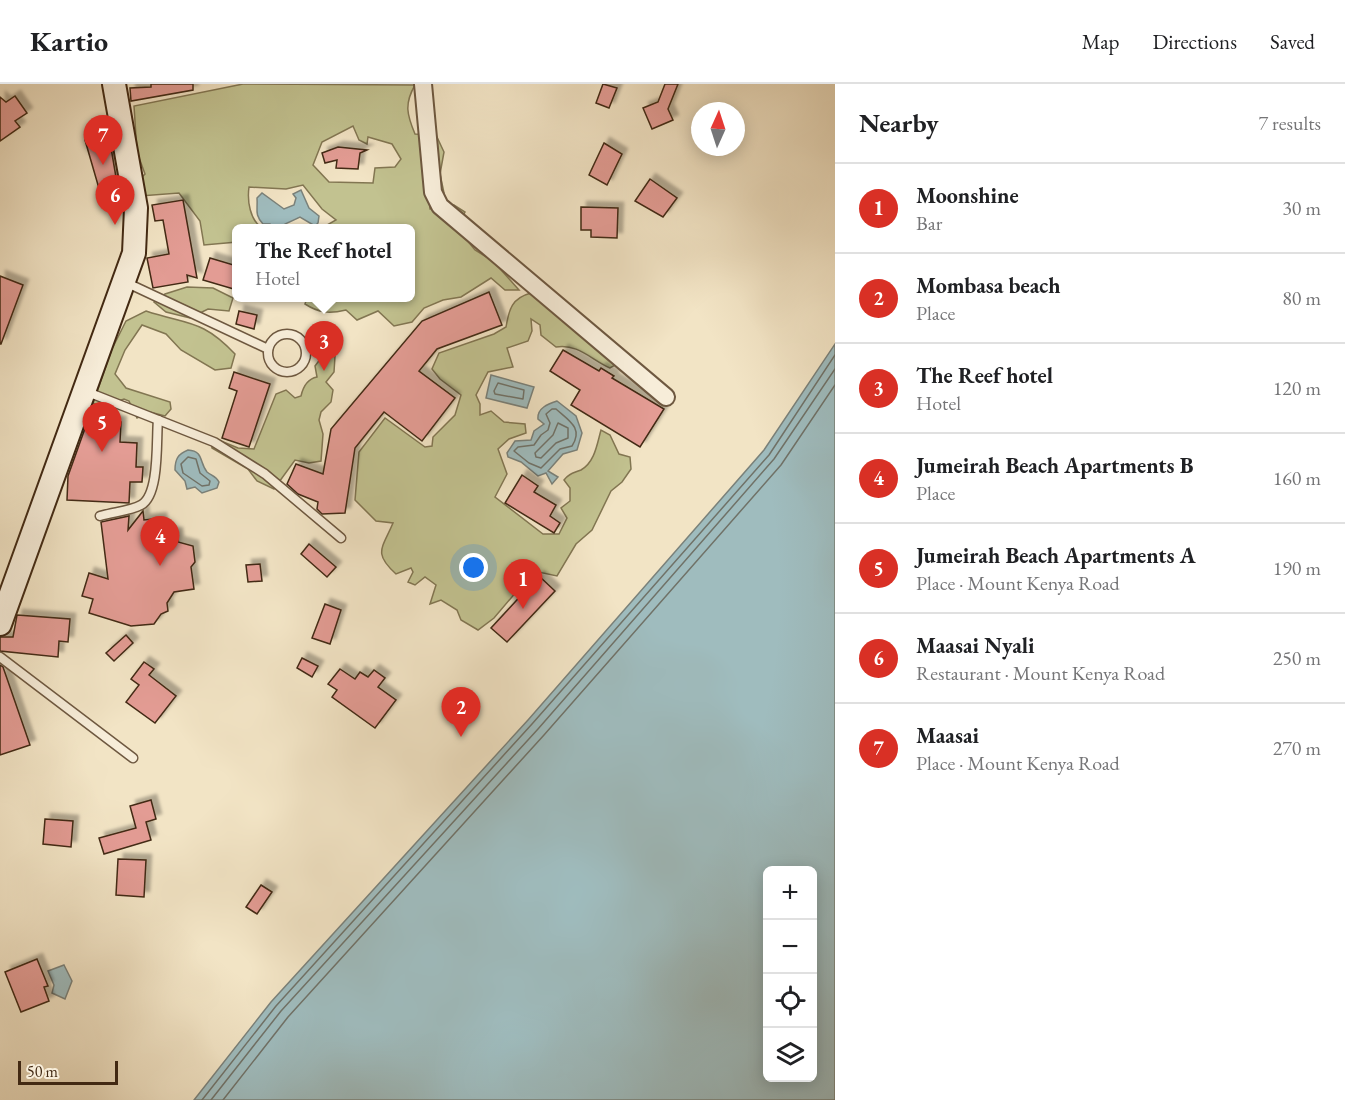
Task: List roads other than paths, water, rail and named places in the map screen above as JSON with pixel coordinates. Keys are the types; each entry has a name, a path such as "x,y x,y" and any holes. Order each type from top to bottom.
{"main road":[{"path":"0,624 134,253 136,216 114,84"}],"street":[{"path":"423,84 433,192 440,206 666,397"}],"lane":[{"path":"124,282 268,349"},
{"path":"283,333 294,334 303,341 307,351 305,362 297,370 286,372 275,369 269,360 268,349 273,339 283,333"},
{"path":"85,391 214,442 297,499 341,538"},
{"path":"100,516 142,505 149,497 155,477 158,420"},
{"path":"0,657 133,758"}],"water":[{"path":"301,190 309,208 319,216 317,224 312,224 300,217 285,224 263,224 257,212 257,198 262,193 284,209 294,205 296,198 293,194"},
{"path":"835,344 835,1100 194,1100 271,1002 528,720 764,450"},
{"path":"491,375 534,387 527,408 486,398"},
{"path":"557,401 576,416 582,433 577,450 563,454 548,471 558,477 552,484 546,473 538,476 521,462 508,457 507,453 515,441 531,440 534,431 544,424 538,419 541,409"},
{"path":"188,450 197,452 207,472 219,482 217,488 202,493 195,487 187,489 185,481 175,470 178,457"},
{"path":"64,965 72,981 65,999 52,993 54,985 48,971"}],"place":[{"name":"Maasai","path":"103,165"},
{"name":"Maasai Nyali","path":"115,225"},
{"name":"The Reef hotel","path":"324,371"},
{"name":"Jumeirah Beach Apartments A","path":"102,452"},
{"name":"Jumeirah Beach Apartments B","path":"160,566"},
{"name":"Moonshine","path":"523,609"},
{"name":"Mombasa beach","path":"461,737"}]}
